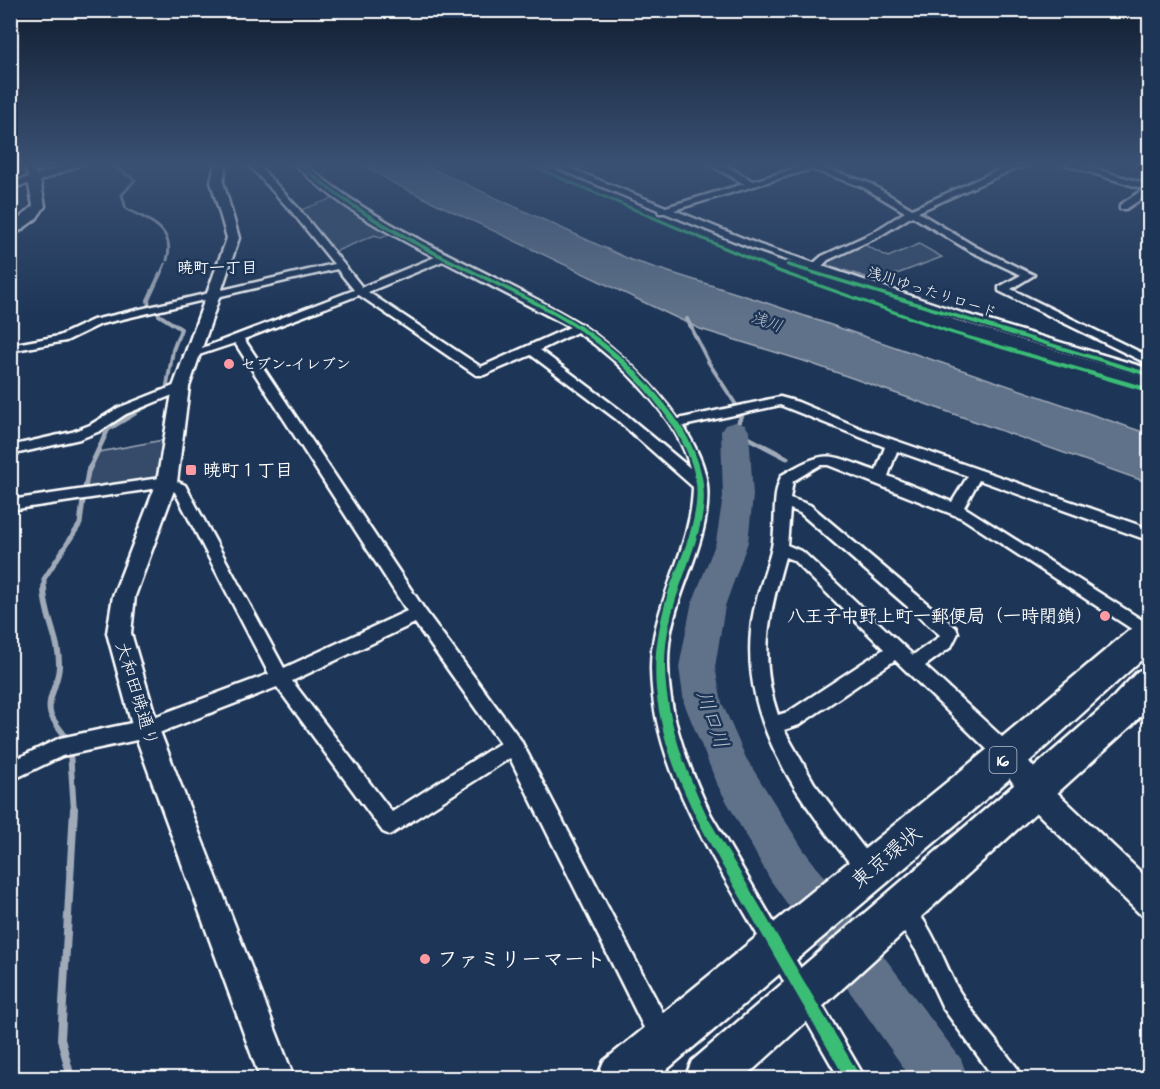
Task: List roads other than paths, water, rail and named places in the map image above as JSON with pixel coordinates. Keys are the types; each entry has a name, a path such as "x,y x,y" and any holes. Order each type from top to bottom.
{"highway":[{"name":"東京環状","path":"621,1078 1008,756 1149,633"},
{"name":"16","path":"709,1078 1120,714 1149,682"}],"street":[{"path":"10,234 33,215"},
{"name":"大和田暁通り","path":"226,215 233,238 214,295 190,355 171,391 167,482 124,596 119,633 146,729 277,1078"},
{"path":"299,215 360,291 480,372 578,327"},
{"path":"369,215 578,327 620,359 677,423 688,444 699,484 700,503 665,617 661,646 662,694 674,746 692,799 717,847 764,923 782,945 853,1078"},
{"path":"672,215 815,267 991,325 1149,373"},
{"path":"815,267 825,258 875,235 907,215"},
{"path":"917,215 973,249 1029,275 1003,289 1149,362"},
{"path":"190,355 360,291 443,256"},
{"path":"10,348 62,339 97,322 339,266"},
{"path":"237,338 418,614 513,745 665,1043"},
{"path":"532,350 620,416 699,484"},
{"path":"10,450 75,436 122,411 171,391"},
{"path":"677,423 780,401 1149,536"},
{"path":"880,478 893,444"},
{"path":"861,878 797,775 772,725 760,682 759,628 779,548 784,521 787,478 818,460 829,460 955,509 1149,633"},
{"path":"955,509 976,474"},
{"path":"10,505 167,482 180,489 191,504 280,678 390,825 513,745"},
{"path":"784,501 805,509 950,633 945,642 912,665"},
{"path":"779,548 798,556 1008,756 1035,790 1149,902"},
{"path":"10,772 60,747 146,729 280,678 418,614"},
{"path":"772,725 793,719 896,650"},
{"path":"891,916 925,944 951,1000 1009,1078"}],"water":[{"name":"浅川","path":"460,215 533,215 631,260 761,301 1149,434 1149,483 804,361 700,329"}],"waterway":[{"path":"139,215 159,227 164,234 168,241 167,260"},
{"path":"160,275 165,264"},
{"path":"149,307 148,300 160,274"},
{"path":"132,414 165,397 173,350 181,329 159,315"},
{"name":"川口川","path":"687,319 709,363 742,414"},
{"path":"85,488 88,472 108,429 135,413"},
{"path":"743,413 735,431 787,458"},
{"name":"川口川","path":"735,431 738,496 732,542 708,606 697,667 703,703 732,772 787,865 942,1078"},
{"path":"44,588 44,579 80,524 83,500"},
{"path":"44,588 46,608 59,656 50,712 68,740"},
{"path":"70,752 74,810"},
{"path":"71,1078 61,1039 74,810"}],"place":[{"name":"セブン-イレブン","path":"229,364"},
{"name":"暁町１丁目","path":"191,470"},
{"name":"八王子中野上町一郵便局（一時閉鎖）","path":"1105,616"},
{"name":"ファミリーマート","path":"425,959"}],"district":[{"name":"暁町一丁目","path":"217,267"}]}
